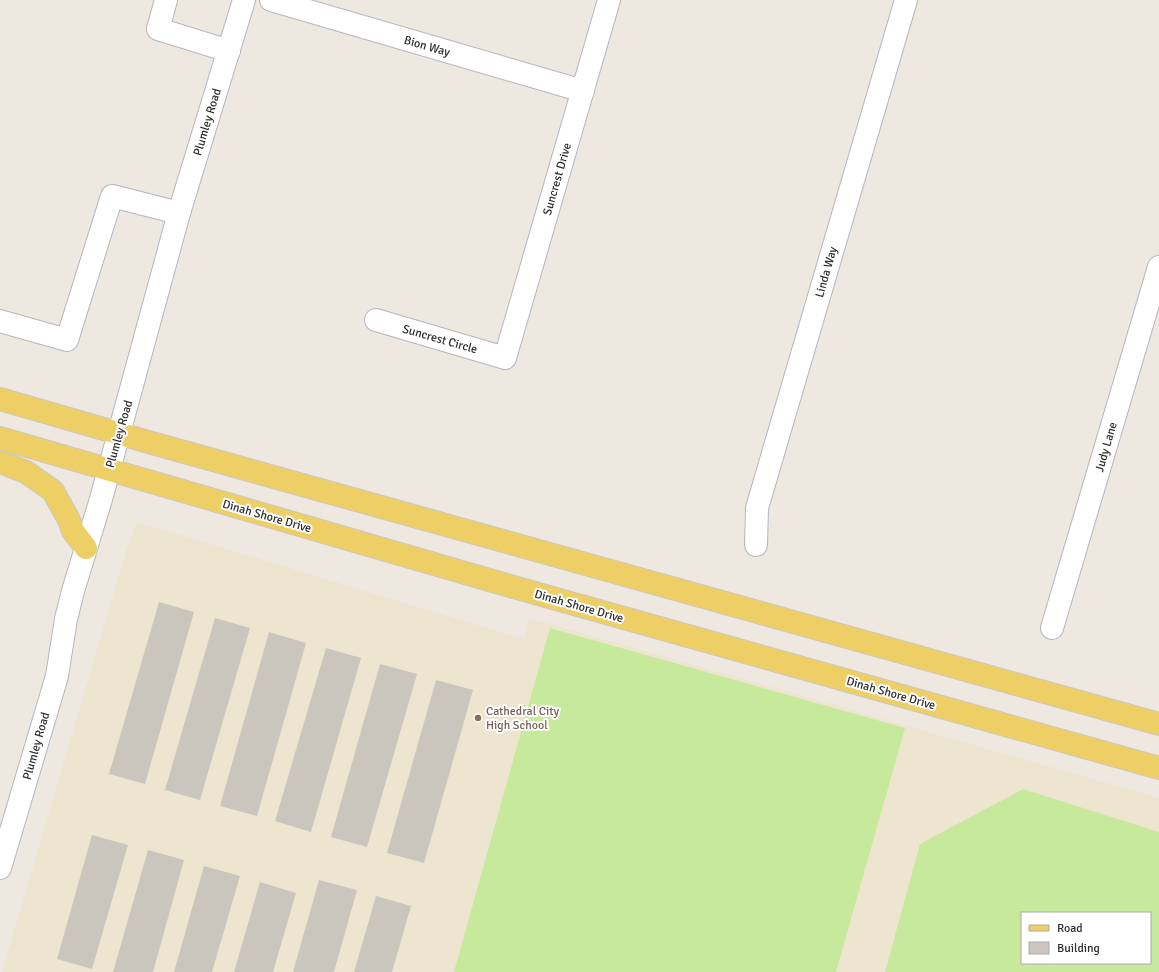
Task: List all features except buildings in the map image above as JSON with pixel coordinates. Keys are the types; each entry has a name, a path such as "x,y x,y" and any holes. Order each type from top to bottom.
{"main road":[{"path":"0,399 1159,724"},
{"name":"Dinah Shore Drive","path":"0,438 517,588 1159,768"},
{"path":"0,462 26,472 53,491 69,520 73,531 86,548"}],"street":[{"path":"166,0 158,29 229,51"},
{"name":"Plumley Road","path":"0,868 57,676 66,619 109,470 179,213 244,0"},
{"name":"Bion Way","path":"271,0 583,91"},
{"name":"Suncrest Drive","path":"505,358 609,0"},
{"name":"Linda Way","path":"756,545 757,508 906,0"},
{"path":"0,321 67,340 112,196 179,213"},
{"name":"Judy Lane","path":"1052,628 1159,267"},
{"name":"Suncrest Circle","path":"376,320 505,358"}],"shaded area":[{"name":"Cathedral City High School","path":"136,523 164,530 513,636 524,638 529,618 1159,798 1159,972 2,972 127,548"}],"green space":[{"path":"550,628 905,728 836,972 454,972"},
{"path":"1023,789 1159,832 1159,972 885,972 920,844"}],"place":[{"name":"Cathedral City High School","path":"478,718"}]}
